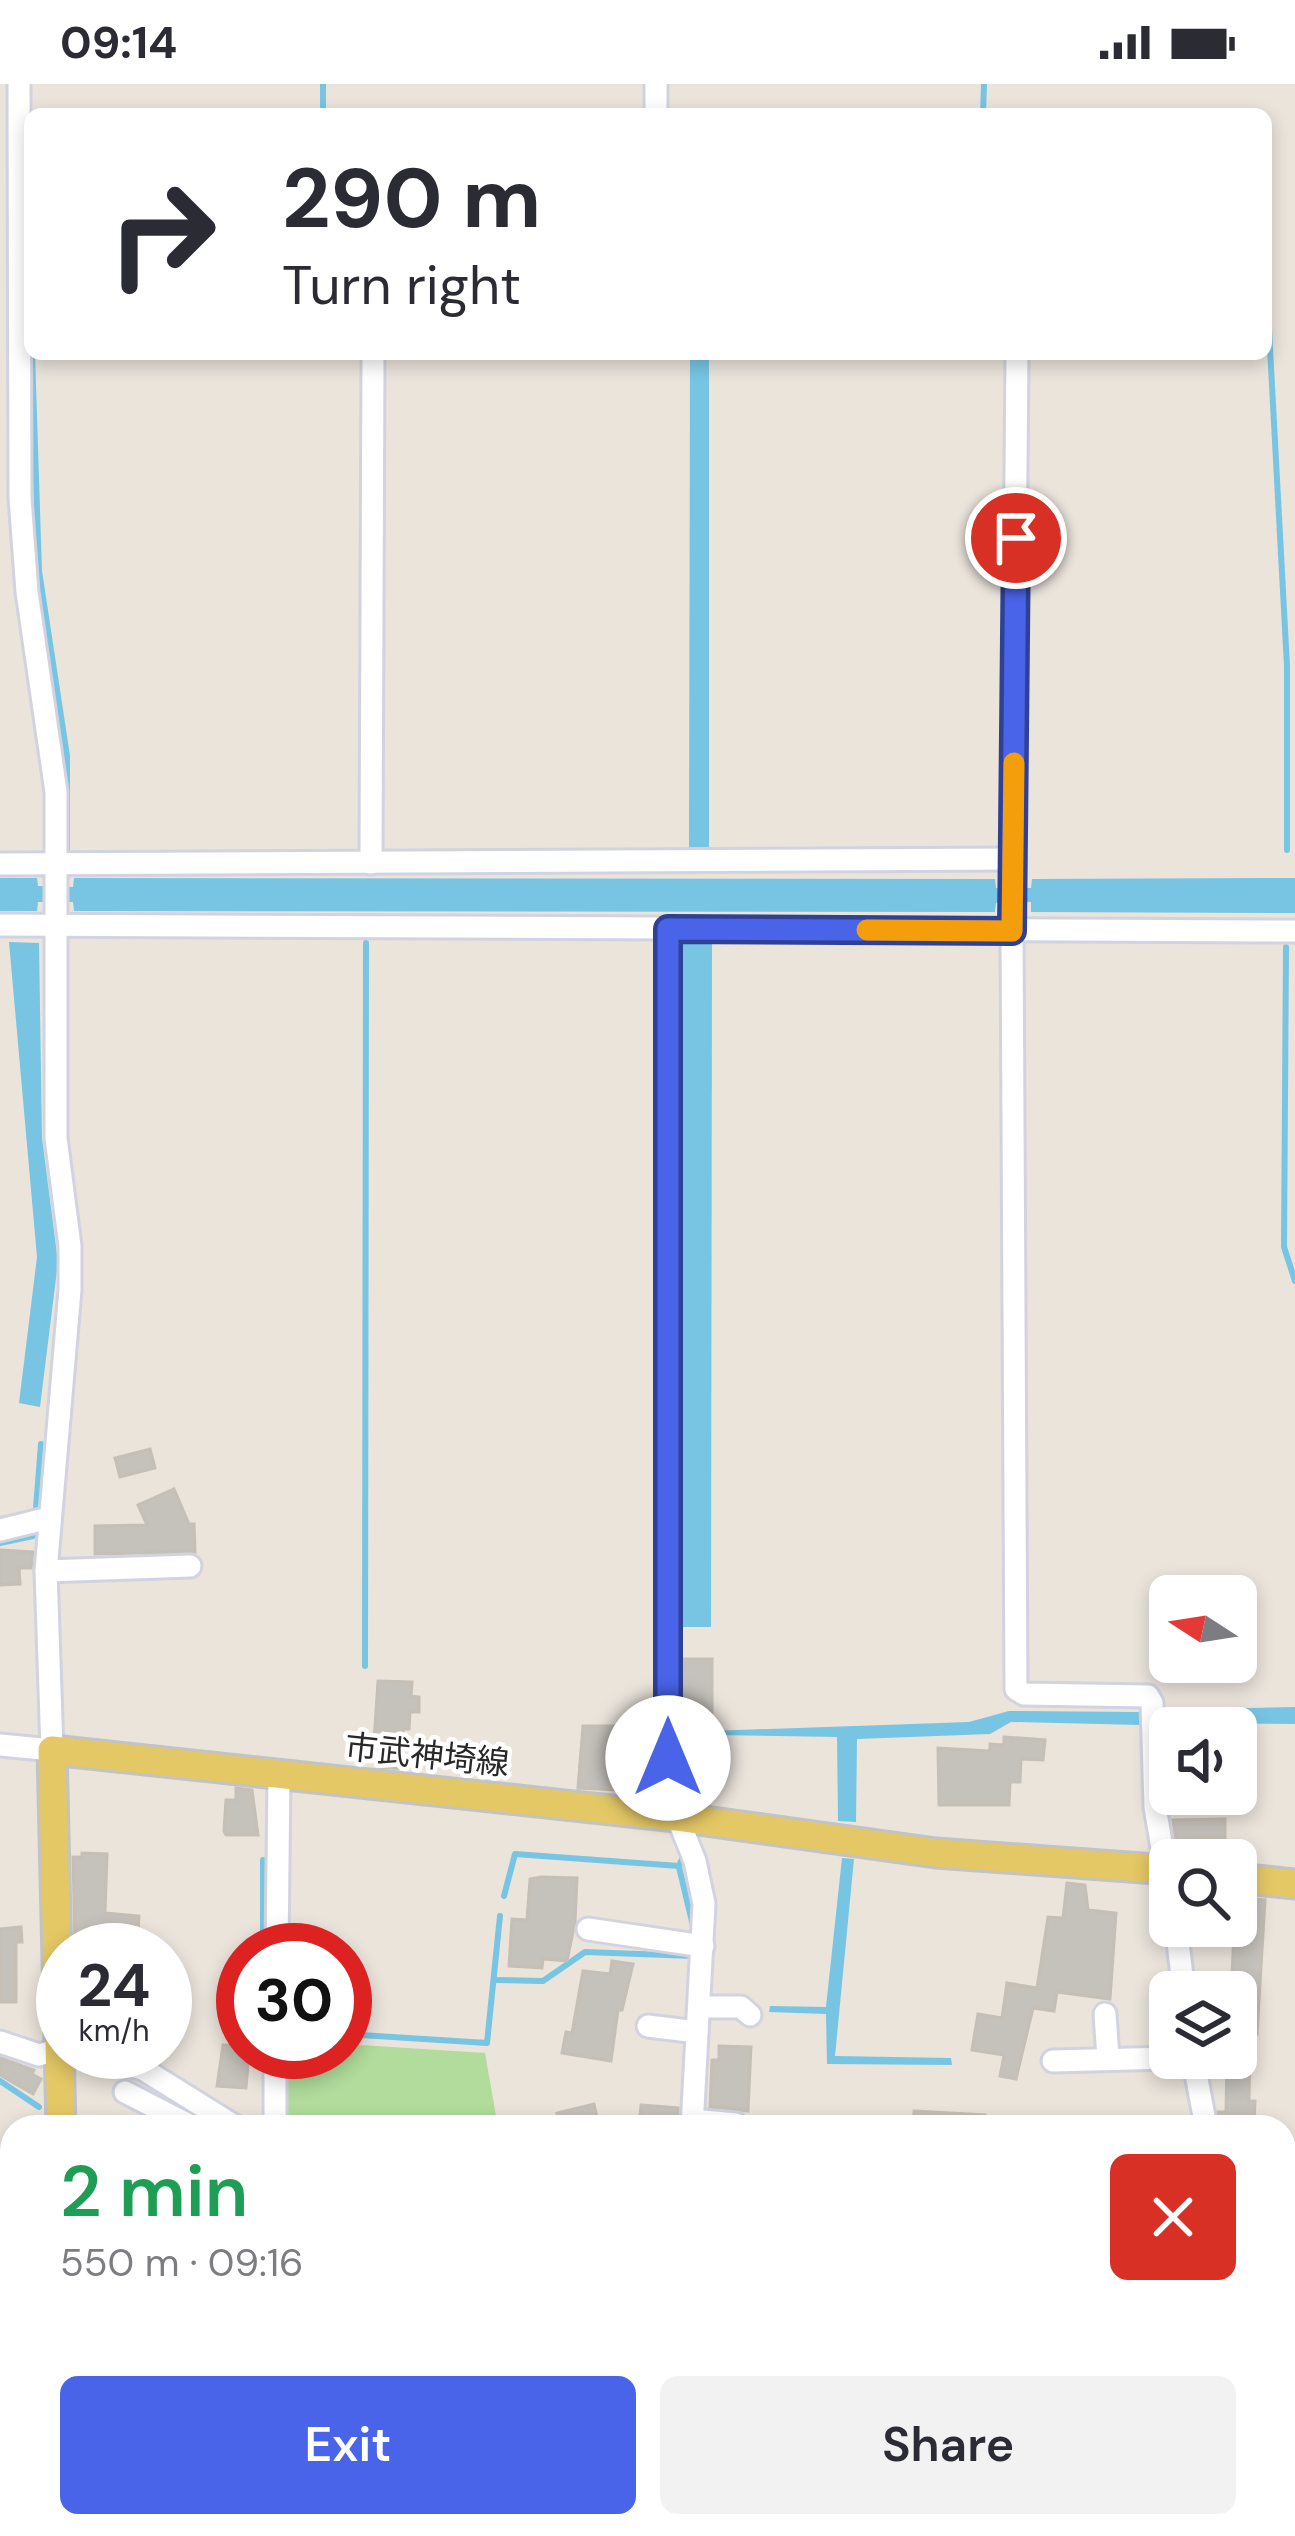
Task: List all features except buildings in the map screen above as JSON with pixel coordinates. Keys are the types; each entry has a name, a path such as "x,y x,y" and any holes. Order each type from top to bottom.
{"main road":[{"name":"市武神埼線","path":"52,1750 676,1816 936,1853 1149,1876"},
{"path":"52,1750 61,1923"},
{"path":"1257,1880 1295,1884"},
{"path":"62,2115 65,2079"}],"street":[{"path":"0,1744 52,1750 46,1571 70,1290 67,1199 56,1138 56,792 27,592 20,499 19,84"},
{"path":"371,862 373,360"},
{"path":"1017,360 1012,931 1016,1689 1024,1694 1148,1696 1161,1839"},
{"path":"0,925 55,894 371,862 1014,860"},
{"path":"0,864 55,894 668,929 1295,931"},
{"path":"668,929 668,1758 670,1798 695,1862 704,1904 692,2115"},
{"path":"0,1530 49,1518"},
{"path":"46,1571 190,1566"},
{"path":"277,1923 279,1776"},
{"path":"588,1929 704,1946"},
{"path":"699,2007 741,2007 750,2015"},
{"path":"1105,2014 1108,2058"},
{"path":"648,2026 697,2032"},
{"path":"0,2042 36,2055"},
{"path":"1053,2061 1149,2058"},
{"path":"158,2079 217,2115"},
{"path":"274,2115 275,2079"},
{"path":"1197,2079 1205,2115"},
{"path":"125,2092 170,2115"}],"green space":[{"path":"372,2046 485,2053 496,2115 282,2115 283,2079 372,2079"}],"water":[{"path":"690,360 709,360 709,848 689,848"},
{"path":"0,878 37,878 38,886 73,887 74,878 995,879 996,888 1031,888 1032,879 1295,878 1295,913 1031,912 1031,902 996,903 995,912 74,911 73,902 38,902 37,911 0,911"},
{"path":"9,942 39,943 42,1138 58,1262 40,1407 19,1403 37,1257"},
{"path":"682,942 712,942 711,1627 681,1627"},
{"path":"1295,1707 1295,1724 1257,1724 1257,1708"},
{"path":"1009,1711 1139,1712 1142,1717 1141,1725 1011,1722 990,1734 857,1739 856,1822 838,1821 837,1737 713,1735 699,1746 690,1800 684,1797 693,1743 709,1731 969,1722"},
{"path":"842,1858 854,1859 835,2056 951,2058 952,2065 827,2064 826,2014 769,2012 770,2006 826,2007"}],"waterway":[{"path":"323,84 323,108"},
{"path":"983,108 984,84"},
{"path":"32,360 39,571 67,756 67,852"},
{"path":"1271,360 1287,666 1287,850"},
{"path":"365,1666 366,943"},
{"path":"1286,947 1284,1247 1295,1281"},
{"path":"36,1508 41,1444"},
{"path":"0,1543 33,1536"},
{"path":"504,1896 515,1854 679,1866 683,1857"},
{"path":"263,1860 263,1923"},
{"path":"679,1867 694,1930"},
{"path":"372,2036 487,2043 500,1916"},
{"path":"496,1980 543,1981 585,1952 693,1956"},
{"path":"0,2081 39,2107"}],"slow traffic":[{"path":"867,930 1012,931 1014,763"}],"route":[{"path":"668,1758 668,929 1012,931 1016,538"}]}
